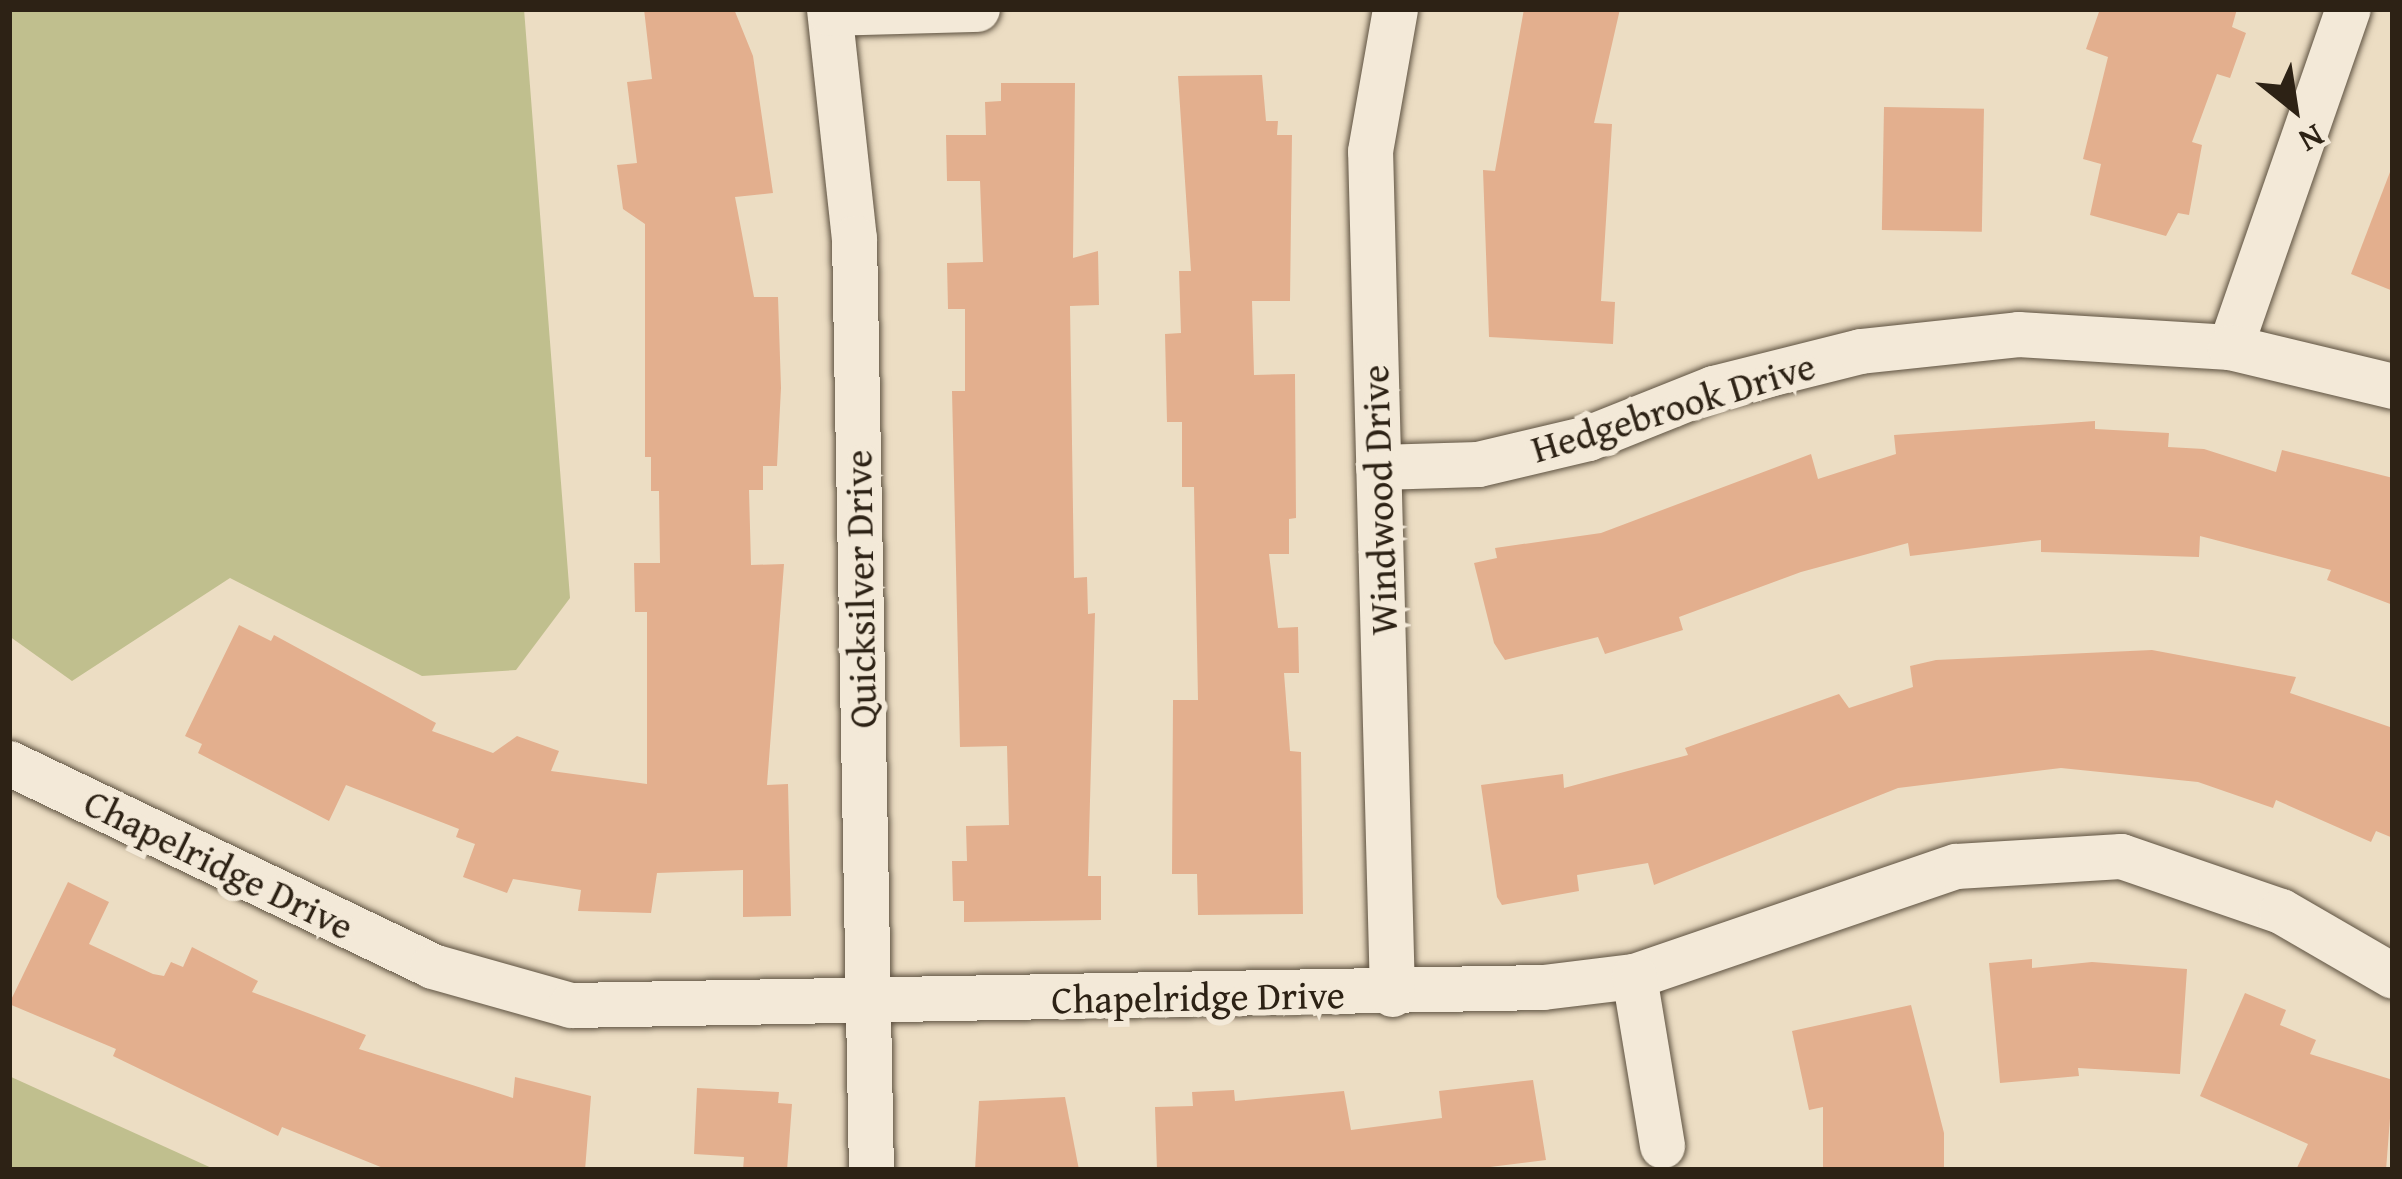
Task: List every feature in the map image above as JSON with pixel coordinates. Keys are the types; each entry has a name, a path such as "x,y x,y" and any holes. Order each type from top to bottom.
{"street":[{"path":"830,11 977,9"},
{"name":"Windwood Drive","path":"1392,994 1370,151 1395,9"},
{"path":"2230,347 2348,9"},
{"name":"Quicksilver Drive","path":"830,11 854,238 871,1170"},
{"name":"Hedgebrook Drive","path":"1378,467 1478,464 1588,438 1713,388 1860,351 2018,334 2230,347 2393,386"},
{"name":"Chapelridge Drive","path":"9,763 432,966 572,1006 1392,994 1634,976 1956,866 2121,856 2281,911 2393,976"},
{"path":"1634,976 1662,1146"}],"shaded area":[{"path":"9,9 524,9 570,598 516,670 422,676 230,578 72,681 9,636"},
{"path":"9,1076 216,1170 9,1170"}],"building":[{"path":"644,9 734,9 753,56 773,193 735,197 754,297 778,297 781,388 777,466 763,466 763,490 749,490 751,565 784,564 767,785 788,784 791,916 743,917 743,870 657,873 651,913 578,911 581,890 513,879 507,893 463,877 475,844 456,837 459,829 346,785 329,821 198,753 202,744 185,736 239,625 271,641 274,635 436,723 432,731 493,753 517,736 559,751 551,771 647,784 647,612 635,612 634,563 660,563 659,491 651,491 651,457 645,457 645,224 623,209 617,165 637,163 627,82 652,79"},
{"path":"1524,9 1620,9 1594,123 1612,124 1601,301 1615,302 1613,344 1489,337 1483,170 1495,171"},
{"path":"2100,9 2237,9 2232,27 2246,33 2230,78 2217,74 2192,142 2202,145 2189,215 2178,213 2166,236 2090,215 2101,164 2083,159 2108,57 2086,49"},
{"path":"1262,75 1266,121 1278,121 1277,135 1292,135 1290,301 1252,301 1254,375 1295,374 1296,518 1289,519 1289,554 1269,554 1278,628 1298,627 1299,673 1284,673 1290,751 1301,752 1303,914 1198,915 1197,874 1172,874 1173,700 1198,700 1194,487 1182,487 1182,422 1167,422 1165,334 1181,333 1179,271 1191,271 1178,76"},
{"path":"1001,83 1075,83 1073,258 1098,251 1099,305 1070,306 1074,578 1087,577 1088,614 1095,613 1088,876 1101,876 1101,920 964,922 964,901 953,901 952,861 967,861 966,826 1009,825 1007,746 960,747 952,391 965,391 965,309 948,309 947,263 983,262 980,181 947,181 946,135 986,135 985,102 1001,101"},
{"path":"1884,107 1984,109 1982,232 1882,230"},
{"path":"2393,173 2393,291 2351,274"},
{"path":"2095,421 2095,429 2169,433 2168,447 2204,449 2276,472 2282,450 2393,478 2393,605 2327,580 2331,570 2200,536 2199,557 2041,552 2041,540 1910,556 1908,543 1801,572 1679,617 1683,630 1605,654 1598,637 1505,660 1494,643 1474,563 1497,558 1495,548 1601,533 1811,454 1818,479 1896,454 1894,435"},
{"path":"2152,650 2296,677 2290,693 2393,728 2393,838 2376,831 2371,842 2276,800 2273,808 2198,782 2061,768 1898,788 1654,885 1648,863 1577,875 1579,891 1502,905 1497,897 1481,785 1563,774 1564,788 1688,755 1685,748 1839,694 1849,708 1913,687 1910,666 1936,660"},
{"path":"68,882 109,902 89,944 153,974 164,976 171,962 183,967 192,947 258,981 252,992 366,1035 359,1049 513,1098 515,1077 591,1096 585,1170 388,1170 282,1127 278,1136 113,1056 116,1049 9,1004"},
{"path":"2032,959 2032,968 2092,962 2187,969 2180,1074 2078,1068 2079,1076 2000,1083 1989,963"},
{"path":"2245,993 2286,1010 2280,1025 2316,1040 2310,1054 2393,1080 2386,1170 2296,1170 2308,1144 2200,1096"},
{"path":"1911,1005 1944,1133 1944,1170 1823,1170 1823,1107 1809,1110 1792,1031"},
{"path":"1533,1080 1546,1160 1466,1170 1157,1170 1155,1107 1193,1106 1192,1092 1234,1090 1235,1101 1344,1091 1351,1130 1442,1118 1439,1091"},
{"path":"697,1088 779,1092 778,1103 792,1104 787,1170 743,1170 744,1157 694,1154"},
{"path":"1065,1097 1079,1170 975,1170 979,1101"}]}
